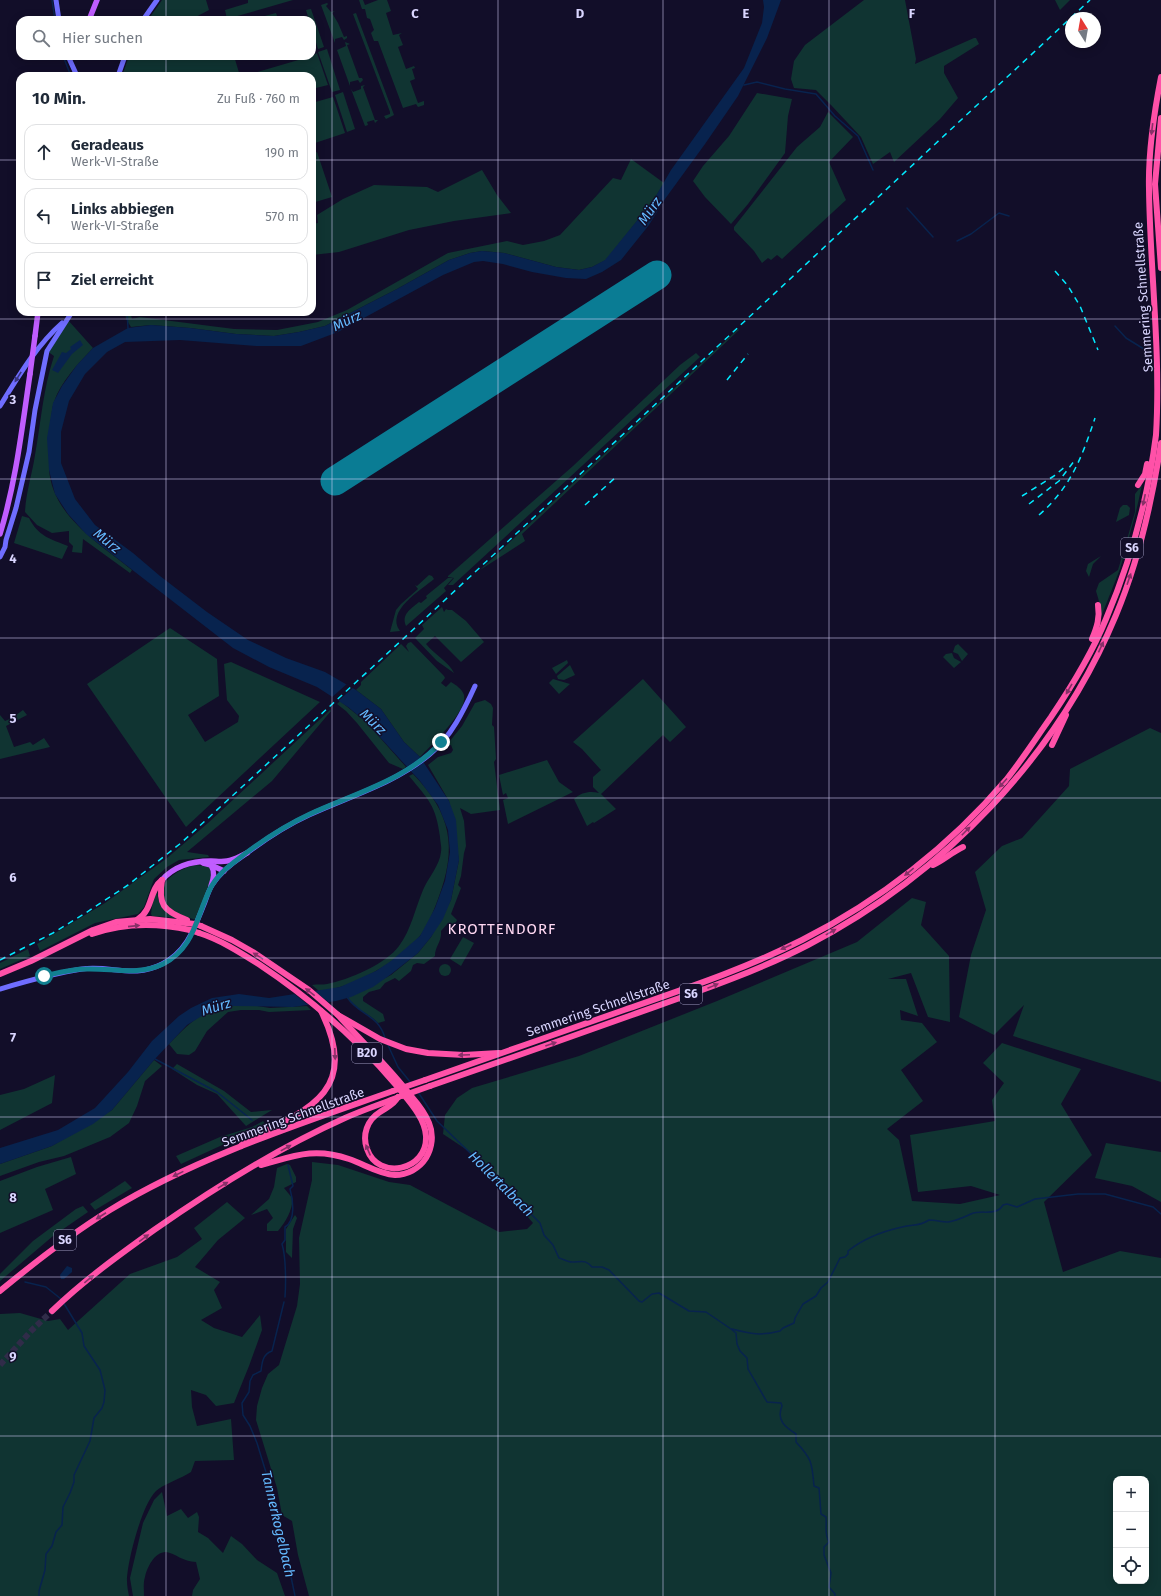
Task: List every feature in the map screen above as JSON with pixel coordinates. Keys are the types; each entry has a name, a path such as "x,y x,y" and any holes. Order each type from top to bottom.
{"highway":[{"name":"Semmering Schnellstraße","path":"0,1291 61,1243 110,1210 175,1176 240,1147 393,1091 656,999 753,962 802,940 856,910 906,874 954,835 1005,780 1027,752 1064,698 1106,621 1129,558 1139,524 1156,434 1159,391 1159,340 1148,184 1151,142 1161,76"},
{"name":"Semmering Schnellstraße","path":"1161,118 1156,184 1161,268"},
{"path":"1138,485 1145,474 1149,448 1156,434"},
{"name":"Semmering Schnellstraße","path":"52,1311 90,1278 146,1236 194,1203 252,1167 344,1118 402,1093 430,1086 692,994 765,965 807,946 861,915 896,892 949,849 1006,791 1035,754 1069,706 1095,659 1116,616 1128,585 1146,526 1156,478 1161,443"},
{"path":"1083,665 1088,649 1098,627 1098,605"},
{"path":"1052,745 1069,706"},
{"path":"927,867 940,862 949,854 963,848"},
{"path":"138,919 145,913 155,888 162,880"},
{"path":"162,880 160,895 165,907 194,925"},
{"path":"148,908 153,925"},
{"name":"B20","path":"0,974 46,954 93,930 116,922 150,919 172,920 194,925 232,940 291,977 338,1015 374,1052 402,1093"},
{"name":"B20","path":"70,942 94,933 116,928 153,925 194,925"},
{"name":"B20","path":"194,925 199,933 227,945 281,979 321,1010 370,1056 402,1093"},
{"path":"338,1015 380,1039 417,1051 444,1055 502,1053"},
{"path":"240,1147 245,1140 302,1113 316,1102 327,1088 333,1075 335,1054 327,1017"},
{"path":"402,1093 422,1120 426,1130 426,1142 423,1152 414,1163 401,1169 391,1169 380,1165 372,1158 367,1150 365,1134 368,1124 374,1116 395,1103 402,1093"},
{"path":"252,1167 295,1155 321,1154 347,1158 391,1174 402,1174 412,1171 421,1164 428,1155 432,1134 429,1123 423,1112 402,1093"}],"main road":[{"path":"56,0 58,16"},
{"path":"91,16 97,0"},
{"path":"146,16 157,0"},
{"path":"70,60 75,72"},
{"path":"119,72 124,60"},
{"path":"0,534 7,511 18,456 38,316"},
{"path":"0,557 5,547 16,508 29,452 35,410 47,351 69,316"},
{"path":"0,406 20,373 38,349 50,334 67,319"},
{"path":"38,349 47,351"},
{"path":"211,886 224,871 286,826 402,774 431,754 457,721 474,686"},
{"path":"162,880 167,874 180,866 193,862 233,860 247,853"},
{"path":"218,861 223,867 224,871"},
{"path":"201,862 224,871"},
{"path":"0,989 44,976 83,969 138,972 152,969 164,964 176,956 186,946 192,935 211,886 214,872 211,865"}],"green space":[{"path":"162,0 206,0 209,10 198,16 151,16"},
{"path":"248,0 293,0 237,16 226,16 225,10 248,3"},
{"path":"359,0 363,0 365,5 378,0 387,0 391,11 386,13 393,35 402,33 399,35 403,45 398,47 406,69 414,66 415,68 412,69 415,79 410,81 418,103 424,101 424,105 418,107 416,104 403,108 378,41 374,41 371,33 374,30 370,19 367,18 365,9 362,9"},
{"path":"864,0 905,0 916,59 915,64 974,38 976,38 979,44 944,66 944,73 958,98 940,119 894,162 890,152 873,164 861,137 831,105 816,90 794,88 791,79 794,61 805,45"},
{"path":"1055,0 1070,0 1060,10"},
{"path":"328,4 326,6 331,12 335,11 332,13 344,37 347,36 344,40 342,37 335,39 335,43 321,5"},
{"path":"311,9 313,16 308,16 306,10"},
{"path":"276,13 277,16 265,16"},
{"path":"356,13 394,115 386,119 384,116 390,114 390,112 353,14"},
{"path":"316,24 324,47 318,49 316,42"},
{"path":"345,42 350,44 347,45 359,78 362,78 363,80 360,83 358,80 350,82 350,86 337,50 346,46"},
{"path":"327,49 340,90 332,92 318,52"},
{"path":"316,54 328,85 316,88 316,72 258,72 298,60 316,60"},
{"path":"128,60 235,60 239,72 123,72"},
{"path":"365,85 363,87 375,120 378,120 375,123 374,120 367,122 368,125 365,126 351,89 353,92 361,89 361,86"},
{"path":"343,92 355,129 347,132 335,95"},
{"path":"757,93 792,99 788,116 785,153 748,204 731,224 705,197 693,181 703,166 729,136"},
{"path":"333,97 345,133 316,143 316,102"},
{"path":"828,112 853,137 829,162 846,200 782,259 777,255 771,260 768,258 762,263 754,251 734,230 734,227 797,147 820,127"},
{"path":"316,152 332,197 316,202"},
{"path":"631,159 664,183 653,201 606,260 592,267 579,270 556,267 504,253 482,251 470,253 449,260 325,326 274,336 236,334 151,325 131,327 126,319 126,316 131,316 132,319 140,317 234,329 277,330 318,322 347,310 448,253 507,241 523,245 544,241 560,235 613,178 621,180"},
{"path":"482,170 497,195 511,213 454,221 409,230 339,252 316,255 316,223 318,223 317,215 343,199 374,185 427,187 438,192"},
{"path":"67,319 93,348 65,380 54,402 49,465 52,486 68,515 92,539 132,570 130,573 83,539 82,553 72,552 73,546 69,542 69,531 52,533 37,525 25,512 45,393 54,356 47,351"},
{"path":"738,329 739,330 522,534 525,541 480,570"},
{"path":"696,353 700,357 453,585 448,585 454,578 448,576 573,466 680,365"},
{"path":"1142,485 1136,512 1120,569 1101,617 1101,608 1096,591 1099,583 1118,570 1135,512 1135,494"},
{"path":"1123,505 1127,505 1130,508 1129,515 1116,522 1120,508"},
{"path":"22,516 29,518 36,529 45,536 68,546 62,559 14,543"},
{"path":"1101,556 1093,564 1089,577 1086,571 1088,564"},
{"path":"429,575 434,579 406,602 397,616 397,623 400,631 390,632 396,610 418,589 415,585 417,586"},
{"path":"448,578 453,578 444,588 446,591 406,626 405,618 408,612 419,602 421,603 427,598 426,596"},
{"path":"442,607 444,612 446,609 452,610 466,621 484,642 461,662 435,636 426,644 449,665 454,673 437,661 415,638 424,629 422,625"},
{"path":"170,628 217,659 219,696 188,715 205,742 238,722 239,716 227,700 224,664 231,662 320,702 186,827 87,684"},
{"path":"411,642 444,676 445,678 441,683 446,687 451,682 460,689 464,695 464,702 448,728 420,757 404,742 381,709 356,690 361,685 361,682 401,644 409,652 406,646"},
{"path":"958,644 968,654 962,661 958,654 953,652 955,646"},
{"path":"952,653 954,658 961,662 954,668 943,657 946,654"},
{"path":"567,660 568,663 556,674 552,668"},
{"path":"570,665 575,675 564,680 558,679 557,676"},
{"path":"553,679 570,684 559,694 549,683"},
{"path":"643,679 686,727 670,742 663,735 601,794 616,809 587,826 574,799 586,793 599,793 593,787 593,777 601,770 582,749 573,742"},
{"path":"485,700 491,704 493,708 492,725 494,727 496,759 494,762 500,810 471,814 460,808 464,821 466,846 458,885 461,888 451,914 457,920 455,924 448,923 441,931 435,956 424,964 417,963 413,965 411,971 399,981 395,978 385,983 380,989 369,992 363,997 363,1001 383,1014 385,1021 378,1023 351,1003 347,998 391,975 418,953 431,937 451,900 459,860 449,801 428,765 438,757 451,753 453,750 451,745 445,747 462,726 475,703"},
{"path":"340,701 366,722 406,767 403,769 389,763 357,723 337,704"},
{"path":"23,710 27,715 6,726 14,747 30,742 33,745 44,738 50,747 0,759 0,715 5,721"},
{"path":"330,710 331,711 272,781 187,852 208,855 209,857 179,860 167,867 154,879 144,907 138,914 95,923 40,951 37,944 105,903 167,858 208,823"},
{"path":"1150,728 1161,733 1161,1082 1013,1036 1024,1005 994,1035 959,1017 971,955 986,910 975,872 1002,846 1022,838 1069,786 1070,769"},
{"path":"547,760 559,782 573,792 508,824 503,800 508,798 506,793 503,795 499,775"},
{"path":"413,774 426,788 436,803 443,817 447,832 449,847 448,863 438,899 432,913 425,929 412,945 383,967 361,979 335,988 319,991 312,985 336,982 356,975 376,965 393,953 407,933 425,885 436,867 440,857 441,848 436,817 430,803 409,776"},
{"path":"196,865 209,867 212,870 212,877 196,920 181,915 173,910 166,902 163,895 163,888 166,882 179,871"},
{"path":"157,889 160,903 176,918 152,916 153,900"},
{"path":"912,898 926,902 921,925 949,956 950,1022 928,1017 911,973 888,979 906,979 918,1016 900,1010 901,1020 922,1023 937,1042 901,1070 923,1101 887,1129 899,1140 912,1201 960,1204 1000,1195 971,1186 918,1192 910,1135 995,1121 992,1100 1004,1083 983,1063 1002,1043 1081,1069 1061,1104 1092,1155 1044,1202 1063,1272 1120,1251 1161,1258 1161,1596 309,1596 298,1555 292,1521 282,1515 277,1488 256,1420 257,1406 262,1388 268,1374 279,1365 297,1306 300,1284 299,1238 312,1180 312,1162 338,1165 389,1182 410,1185 499,1232 527,1229 533,1223 473,1154 443,1134 445,1115 457,1098 472,1088 579,1056 717,1001 857,942"},
{"path":"463,937 474,943 461,966 450,959"},
{"path":"28,949 30,956 0,969 0,963"},
{"path":"443,964 447,964 451,970 447,976 443,976 439,972 439,968"},
{"path":"251,1005 270,1008 307,1006 311,1010 269,1012 259,1010 241,1010 228,1012 207,1031 195,1051 189,1055 177,1054 169,1044 188,1025 205,1014 224,1007"},
{"path":"154,1060 162,1066 145,1081 137,1106 129,1123 110,1137 64,1156 39,1162 0,1176 0,1164 52,1146 112,1110"},
{"path":"177,1064 224,1091 251,1112 272,1110 246,1126 217,1094 197,1085 172,1069"},
{"path":"55,1075 52,1103 0,1130 0,1095 24,1089"},
{"path":"263,1121 266,1125 181,1164 176,1156 220,1137 252,1127"},
{"path":"1106,1143 1161,1152 1161,1202 1132,1186 1095,1178"},
{"path":"71,1157 76,1174 45,1189 53,1210 0,1233 0,1181 37,1167"},
{"path":"287,1164 290,1165 296,1177 296,1182 284,1188 293,1199 290,1212 278,1231 267,1231 267,1224 273,1218 267,1209 251,1215 269,1199 274,1187 277,1168"},
{"path":"125,1181 132,1188 95,1210 90,1204"},
{"path":"227,1202 245,1218 218,1240 195,1267 220,1282 214,1290 222,1308 201,1320 214,1328 242,1337 260,1315 262,1330 234,1403 216,1406 206,1395 191,1390 192,1407 197,1426 231,1419 234,1460 195,1461 191,1472 156,1491 146,1508 132,1548 127,1581 129,1596 0,1596 0,1314 20,1313 48,1321 60,1319 68,1330 130,1274 177,1257 202,1239 194,1228"},
{"path":"83,1206 88,1212 53,1236 0,1281 0,1274 33,1241 76,1209"},
{"path":"295,1215 297,1218 293,1229 292,1258 286,1252 286,1229"},
{"path":"162,1492 167,1516 181,1509 188,1518 197,1512 199,1517 198,1532 208,1538 223,1553 231,1536 242,1544 257,1560 277,1573 285,1596 192,1596 193,1590 200,1579 196,1562 187,1561 166,1552 158,1555 149,1565 144,1579 144,1596 133,1596 130,1578 143,1523 154,1500"}],"water":[{"name":"Mürz","path":"763,0 781,0 767,38 738,96 665,199 649,225 621,260 602,272 586,279 566,278 532,272 503,264 483,261 474,262 443,275 338,332 301,346 256,346 180,340 125,342 107,352 85,374 69,401 61,432 61,463 75,499 95,525 207,612 248,640 286,658 325,672 356,690 381,709 404,742 420,757 449,801 456,820 459,860 451,900 443,919 431,937 418,953 373,987 351,997 336,1001 293,1007 234,1006 210,1011 187,1025 154,1060 112,1110 93,1124 52,1146 0,1164 0,1148 58,1130 95,1108 128,1072 152,1041 179,1016 191,1008 212,998 239,994 269,998 340,987 376,971 391,961 420,936 435,908 445,881 450,852 448,830 438,805 420,781 366,722 348,707 317,687 269,667 233,648 86,534 68,514 55,494 49,470 47,438 53,403 62,386 77,365 93,348 128,328 151,325 236,334 274,336 325,326 449,260 470,253 482,251 504,253 556,267 579,270 592,267 605,260 653,201 671,170 744,68 762,23 764,7"},
{"path":"80,340 83,345 72,354 58,373 52,370 62,352 66,353 71,349 70,347"},
{"path":"67,1266 72,1268 72,1272 64,1279 61,1279 60,1275"}],"pier":[{"path":"348,683 354,687 337,702 331,698"},
{"path":"313,990 331,1004 311,1007 293,993"}],"waterway":[{"path":"52,0 54,16"},
{"path":"65,60 69,72"},
{"path":"744,85 757,82 785,89 816,94 835,116 858,136 873,170"},
{"path":"907,208 933,237"},
{"path":"957,241 971,234 999,213 1009,216"},
{"path":"127,316 128,328"},
{"path":"1115,326 1126,338 1152,354"},
{"name":"Hollertalbach","path":"347,997 357,1008 378,1024 385,1038"},
{"name":"Hollertalbach","path":"387,1043 398,1067 411,1083"},
{"name":"Tannerkogelbach","path":"155,1059 217,1092 252,1120"},
{"name":"Hollertalbach","path":"418,1092 437,1121 491,1173 508,1186 511,1194 540,1223 544,1235 553,1245 559,1258 570,1262 585,1262 590,1264 592,1267 602,1267 609,1270 639,1301 642,1302 652,1294 659,1293 689,1311 706,1312 736,1333 737,1344 740,1351 747,1358 748,1369 767,1402 781,1403 781,1419 785,1426 796,1434 796,1442 808,1457 810,1462 813,1472 814,1486 819,1488 821,1514 826,1517 826,1533 829,1542 824,1547 824,1555 831,1573 829,1587 835,1596"},
{"name":"Tannerkogelbach","path":"285,1297 286,1278 282,1244 285,1240 285,1227 291,1220 293,1210 290,1189 293,1186 288,1165"},
{"path":"732,1329 751,1333 767,1334 780,1331 794,1323 795,1318 803,1304 816,1296 821,1288 828,1282 840,1258 845,1257 848,1254 848,1251 867,1239 881,1233 906,1226 919,1224 929,1220 946,1222 957,1220 975,1213 997,1211 1003,1205 1007,1204 1017,1207 1035,1199 1078,1194 1105,1194 1153,1207 1161,1214"},
{"path":"25,1282 46,1287 61,1299"},
{"path":"39,1596 45,1570 46,1554 52,1546 56,1532 62,1525 63,1507 74,1482 74,1475 90,1441 94,1418 102,1408 105,1390 100,1370 84,1346 82,1333 63,1302"},
{"name":"Tannerkogelbach","path":"284,1302 272,1351 265,1356 261,1371 253,1375 250,1381 249,1392 242,1403 243,1415 250,1426 257,1443 272,1492 276,1526 281,1548 290,1572 295,1596"}],"runway":[{"path":"335,481 657,275"}],"tunnel":[{"path":"0,1365 32,1330 52,1311"}],"railway":[{"path":"0,960 53,933 84,914 128,885 181,843 403,639 1090,0"},
{"path":"1055,271 1068,286 1080,306 1098,350"},
{"path":"727,380 748,354"},
{"path":"1039,515 1059,494 1074,471 1095,418"},
{"path":"1029,504 1059,481 1075,460"},
{"path":"1022,496 1054,476 1067,465"},
{"path":"585,505 616,477"}],"district":[{"name":"KROTTENDORF","path":"502,929"}],"route":[{"path":"44,976 83,969 138,972 152,969 164,964 176,956 186,946 192,935 211,886 233,863 286,826 402,774 431,754 441,742"}]}
